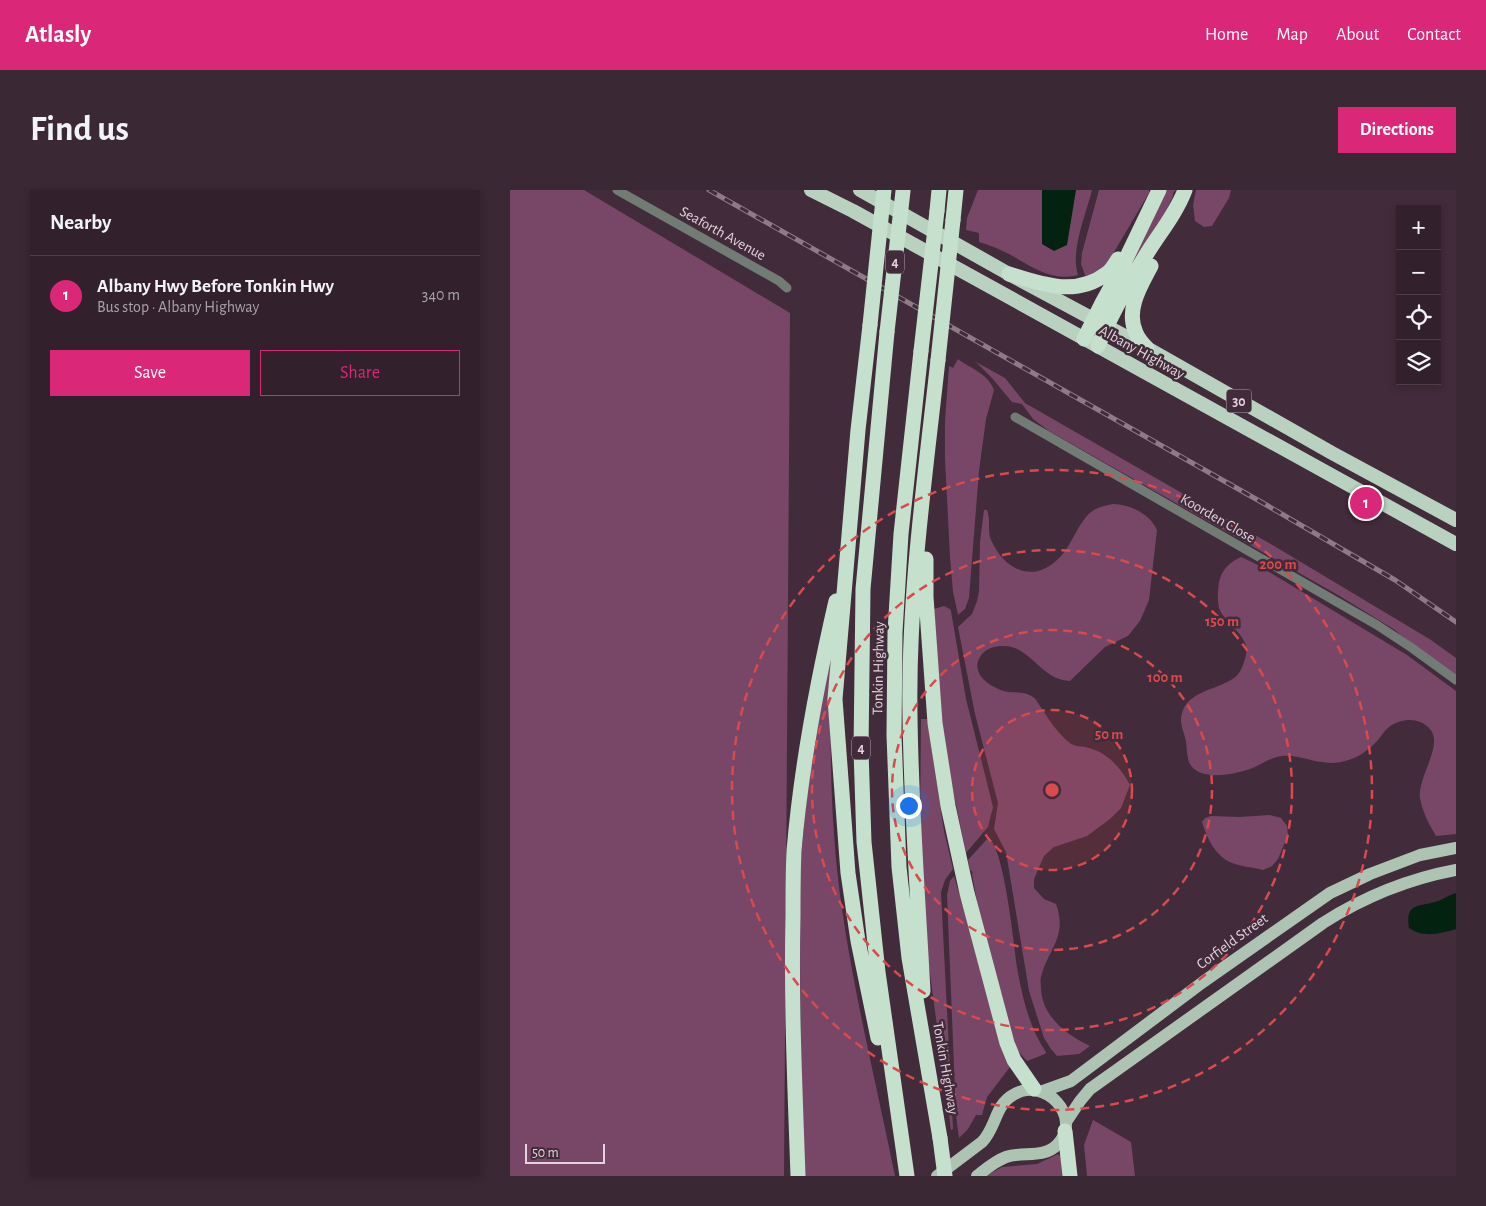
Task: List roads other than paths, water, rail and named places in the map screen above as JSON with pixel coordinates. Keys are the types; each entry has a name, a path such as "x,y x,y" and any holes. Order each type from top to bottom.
{"highway":[{"name":"Albany Highway","path":"811,190 853,211 1456,544"},
{"name":"Albany Highway","path":"860,190 1009,274 1147,348 1308,440 1456,520"},
{"path":"884,190 858,430 835,699 848,873 858,941 884,1066 902,1136"},
{"name":"Tonkin Highway","path":"939,190 901,534 895,632 894,736 898,866 909,958 946,1176"},
{"path":"928,1070 915,854 910,714 914,601 926,464 956,190"},
{"path":"1098,346 1100,323 1122,267 1159,190"},
{"path":"1147,348 1136,334 1133,326 1136,295 1158,253 1172,216 1185,190"},
{"name":"Tonkin Highway","path":"903,191 862,589 861,750 864,842 878,972 906,1170"},
{"path":"1084,339 1100,323 1172,216"},
{"path":"1009,274 1040,284 1070,288 1085,285 1106,274 1135,239"},
{"path":"926,464 926,597 935,723 948,806 967,893 1007,1043 1014,1060 1038,1090"},
{"path":"798,1176 792,994 794,852 804,766 819,680 848,551"},
{"path":"1065,1126 1070,1176"}],"main road":[{"name":"Corfield Street","path":"936,1176 988,1136 1000,1107 1014,1093 1024,1090 1038,1090 1071,1081 1203,982 1330,894 1370,874 1420,855 1456,848"},
{"path":"977,1176 1007,1157 1042,1154 1050,1151 1062,1139 1065,1126 1080,1100 1090,1089 1323,923 1394,886 1456,870"},
{"path":"1038,1090 1052,1096 1059,1103 1063,1112 1065,1126"}],"street":[{"name":"Seaforth Avenue","path":"617,190 779,281 787,288"},
{"name":"Koorden Close","path":"1015,417 1377,625 1456,680"}],"railway":[{"path":"709,190 1263,503 1395,580 1456,622"}],"place":[{"name":"Albany Hwy Before Tonkin Hwy","path":"1366,503"}]}
